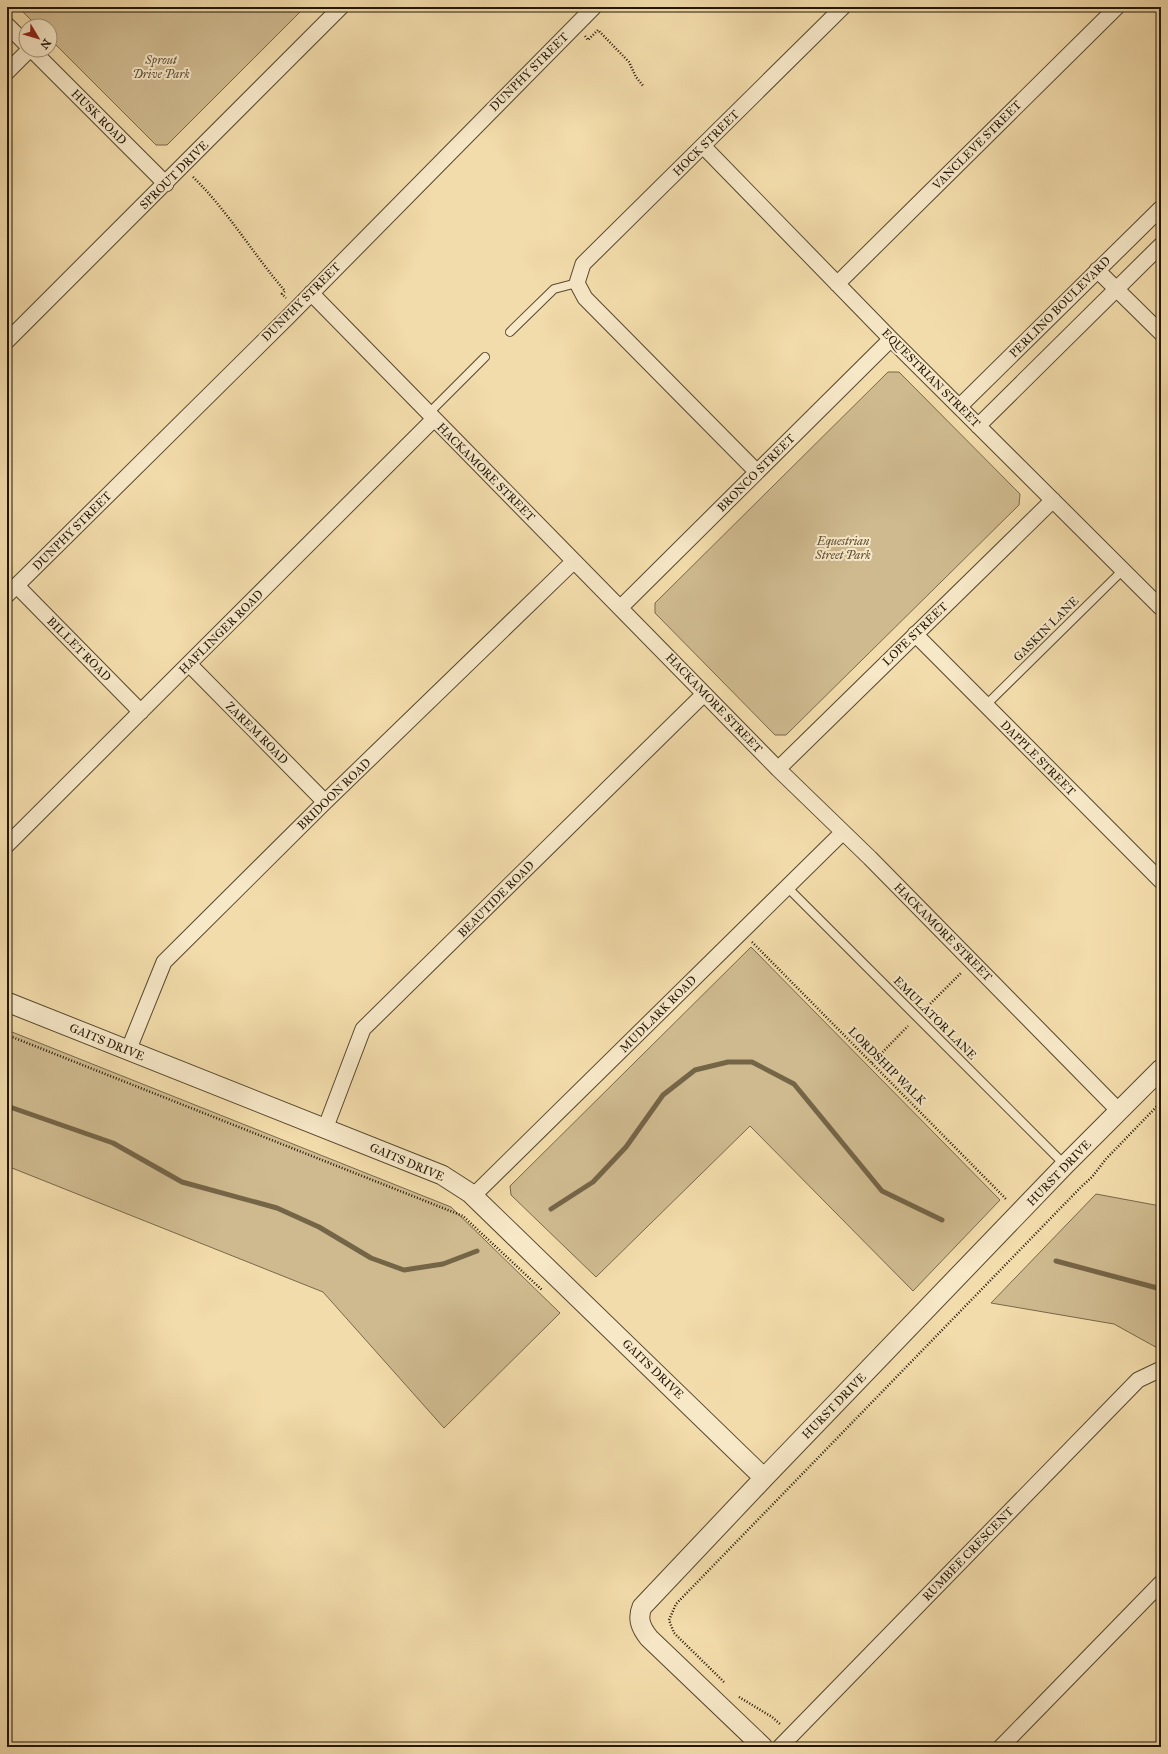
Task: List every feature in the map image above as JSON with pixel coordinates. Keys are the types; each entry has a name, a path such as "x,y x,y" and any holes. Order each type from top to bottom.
{"street":[{"name":"SPROUT DRIVE","path":"7,341 166,184 341,7"},
{"name":"DUNPHY STREET","path":"12,591 311,293 594,7"},
{"name":"HOCK STREET","path":"577,283 584,264 843,7"},
{"name":"VANCLEVE STREET","path":"838,284 1117,7"},
{"path":"7,25 18,36"},
{"path":"7,72 21,58"},
{"name":"HUSK ROAD","path":"40,58 166,184"},
{"name":"EQUESTRIAN STREET","path":"703,146 891,339 960,406 978,426 1161,608"},
{"name":"PERLINO BOULEVARD","path":"960,406 1161,208"},
{"path":"978,426 1161,245"},
{"path":"1098,270 1161,334"},
{"path":"577,283 585,298 757,472"},
{"name":"HACKAMORE STREET","path":"311,293 778,769 843,832 1119,1111"},
{"name":"BRONCO STREET","path":"620,608 891,339"},
{"name":"HAFLINGER ROAD","path":"7,846 189,664 431,416"},
{"name":"LOPE STREET","path":"778,769 1053,500"},
{"name":"BRIDOON ROAD","path":"128,1051 164,962 325,802 574,561"},
{"name":"BILLET ROAD","path":"12,591 141,712"},
{"name":"DAPPLE STREET","path":"915,634 1161,881"},
{"name":"ZAREM ROAD","path":"189,664 325,802"},
{"name":"BEAUTIDE ROAD","path":"325,1129 363,1029 704,694"},
{"name":"MUDLARK ROAD","path":"473,1196 843,832"},
{"name":"GAITS DRIVE","path":"7,1002 442,1175 473,1196 764,1478"},
{"name":"HURST DRIVE","path":"763,1747 649,1638 641,1629 639,1614 651,1597 764,1478 1065,1165 1161,1069"},
{"name":"RUMBEE CRESCENT","path":"780,1747 1138,1380 1159,1370 1161,1371"},
{"path":"1001,1747 1161,1584"}],"lane":[{"path":"510,332 554,290 577,283"},
{"name":"HAFLINGER ROAD","path":"431,416 485,357"},
{"name":"GASKIN LANE","path":"986,705 1123,570"},
{"name":"EMULATOR LANE","path":"787,887 1065,1165"}],"path":[{"path":"574,26 588,40 598,30 629,62 636,77 644,87"},
{"path":"183,166 219,204 265,269 285,291 282,294 296,308"},
{"name":"LORDSHIP WALK","path":"742,931 1020,1213"},
{"path":"7,1035 462,1216 546,1294"},
{"path":"728,1686 674,1633 670,1620 676,1604 979,1291 1092,1177 1106,1160 1161,1102"},
{"path":"733,1692 772,1717 792,1735"}],"green space":[{"name":"Sprout Drive Park","path":"18,7 305,7 167,145 156,145 58,47 58,18 29,18"},
{"name":"Equestrian Street Park","path":"888,372 899,372 1020,494 1019,505 786,735 775,735 655,613 655,603"},
{"path":"751,947 1000,1200 913,1291 750,1126 596,1277 511,1195 510,1186"},
{"path":"7,1030 451,1207 560,1313 444,1428 323,1292 7,1166"},
{"path":"1096,1194 1161,1207 1161,1350 1114,1324 991,1303"}],"waterway":[{"path":"551,1209 593,1182 626,1147 663,1095 695,1070 728,1062 752,1062 794,1084 882,1191 942,1220"},
{"path":"7,1106 113,1143 182,1182 277,1208 319,1227 371,1258 404,1270 443,1264 477,1251"},
{"path":"1056,1261 1161,1289"}]}
